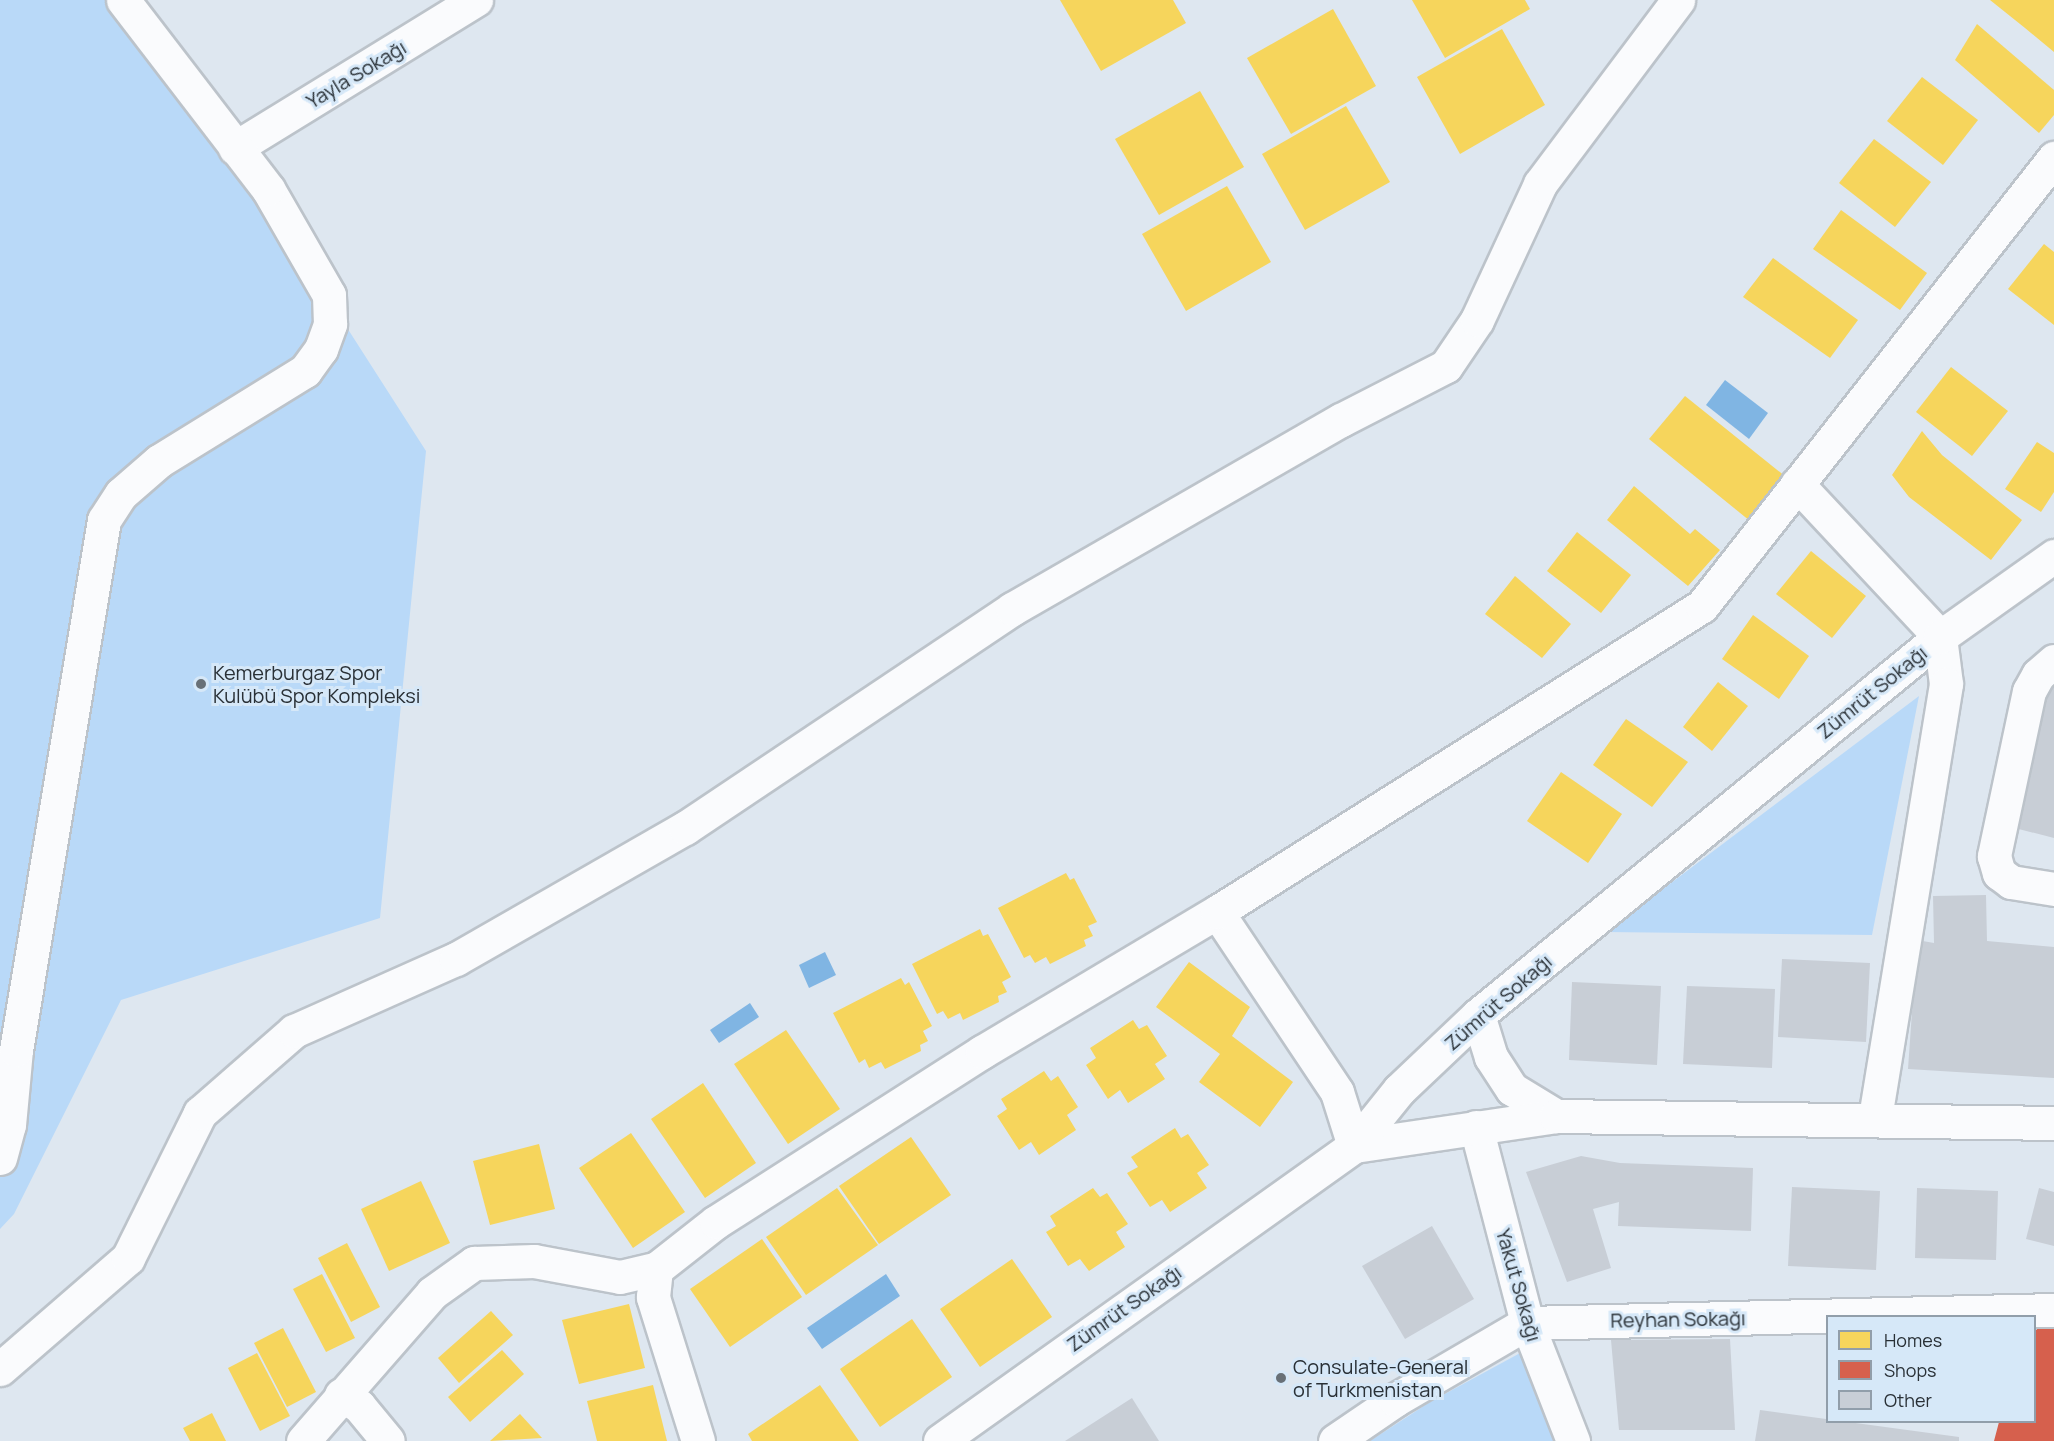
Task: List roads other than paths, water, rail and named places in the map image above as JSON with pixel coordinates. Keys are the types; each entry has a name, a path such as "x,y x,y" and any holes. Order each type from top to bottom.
{"street":[{"path":"0,1158 9,1125 16,1050 104,520 121,494 159,461 305,371 321,349 330,324 329,295 267,189 123,0"},
{"name":"Yayla Sokağı","path":"235,148 476,0"},
{"path":"0,1369 128,1258 200,1113 294,1031 456,959 675,834 1012,609 1341,420 1446,366 1477,320 1540,184 1678,0"},
{"path":"303,1441 432,1293 474,1263 534,1261 620,1277 656,1269 716,1222 982,1052 1217,912 1702,606 2054,158"},
{"path":"1797,484 1940,636 1946,684 1875,1118"},
{"name":"Zümrüt Sokağı","path":"960,1435 1354,1146 1399,1090 1478,1015 1940,636 2054,556"},
{"path":"2054,661 2038,675 2029,691 1994,856 1999,873 2011,882 2054,889"},
{"path":"1217,912 1337,1092 1354,1146 1556,1116 1875,1118 2054,1123"},
{"path":"1478,1015 1491,1056 1512,1089 1556,1116"},
{"name":"Yakut Sokağı","path":"1476,1127 1527,1323 1573,1441"},
{"path":"656,1269 653,1297 698,1441"},
{"name":"Reyhan Sokağı","path":"1851,1315 2054,1310"},
{"name":"Reyhan Sokağı","path":"1335,1441 1395,1400 1527,1323 1826,1316"},
{"path":"341,1395 359,1406 388,1441"}],"place":[{"name":"Kemerburgaz Spor Kulübü Spor Kompleksi","path":"201,684"},
{"name":"Consulate-General of Turkmenistan","path":"1281,1378"}]}
